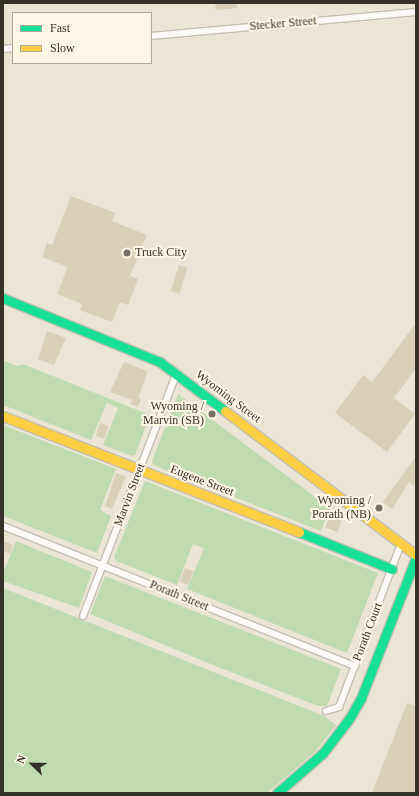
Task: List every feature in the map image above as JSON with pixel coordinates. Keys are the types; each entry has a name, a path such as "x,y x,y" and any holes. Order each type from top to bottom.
{"main road":[{"name":"Wyoming Street","path":"3,298 138,351 177,374 416,555"},
{"name":"Eugene Street","path":"3,416 392,569"},
{"path":"277,793 323,753 349,719 361,698 416,558"}],"street":[{"name":"Stecker Street","path":"152,36 416,12"},
{"name":"Marvin Street","path":"83,616 177,374"},
{"name":"Porath Street","path":"3,526 355,666"},
{"name":"Porath Court","path":"326,711 339,707 401,544"}],"green space":[{"path":"3,360 17,366 23,364 150,415 135,455 132,456 103,445 118,408 107,403 91,440 3,405"},
{"path":"178,394 330,508 321,531 153,465 152,461"},
{"path":"3,425 116,469 100,510 111,516 97,553 3,516"},
{"path":"145,481 378,573 347,653 187,589 204,548 193,544 177,585 116,561 114,557"},
{"path":"16,541 92,572 79,608 3,581 3,573"},
{"path":"105,576 341,669 327,706 318,706 218,667 90,614"},
{"path":"3,588 324,716 336,725 315,752 267,793 3,793"}],"building":[{"path":"215,3 237,3 237,8 216,10"},
{"path":"71,196 115,213 112,221 147,235 130,276 138,279 128,305 120,302 112,322 80,310 82,304 57,294 68,267 42,257 47,243 52,245"},
{"path":"179,265 188,268 179,293 171,291"},
{"path":"416,323 416,368 394,398 415,414 387,452 335,413 363,375 372,382"},
{"path":"47,331 66,338 54,365 38,359"},
{"path":"124,362 148,371 138,398 141,399 138,407 130,404 132,400 110,392"},
{"path":"100,423 109,426 104,439 96,436"},
{"path":"416,456 416,482 413,486 409,482 392,509 383,502"},
{"path":"116,473 126,476 112,509 105,506"},
{"path":"330,516 342,521 337,532 325,527"},
{"path":"3,541 13,545 10,554 3,551"},
{"path":"185,568 193,571 188,585 180,582"},
{"path":"407,703 416,706 416,793 372,793"}],"traffic: fast":[{"path":"3,298 160,362 225,411"},
{"path":"299,532 392,569"},
{"path":"277,793 323,753 349,719 361,698 416,558"}],"traffic: slow":[{"path":"225,411 416,555"},
{"path":"3,416 299,532"}],"place":[{"name":"Truck City","path":"127,253"},
{"name":"Wyoming / Marvin (SB)","path":"212,414"},
{"name":"Wyoming / Porath (NB)","path":"379,508"}]}
